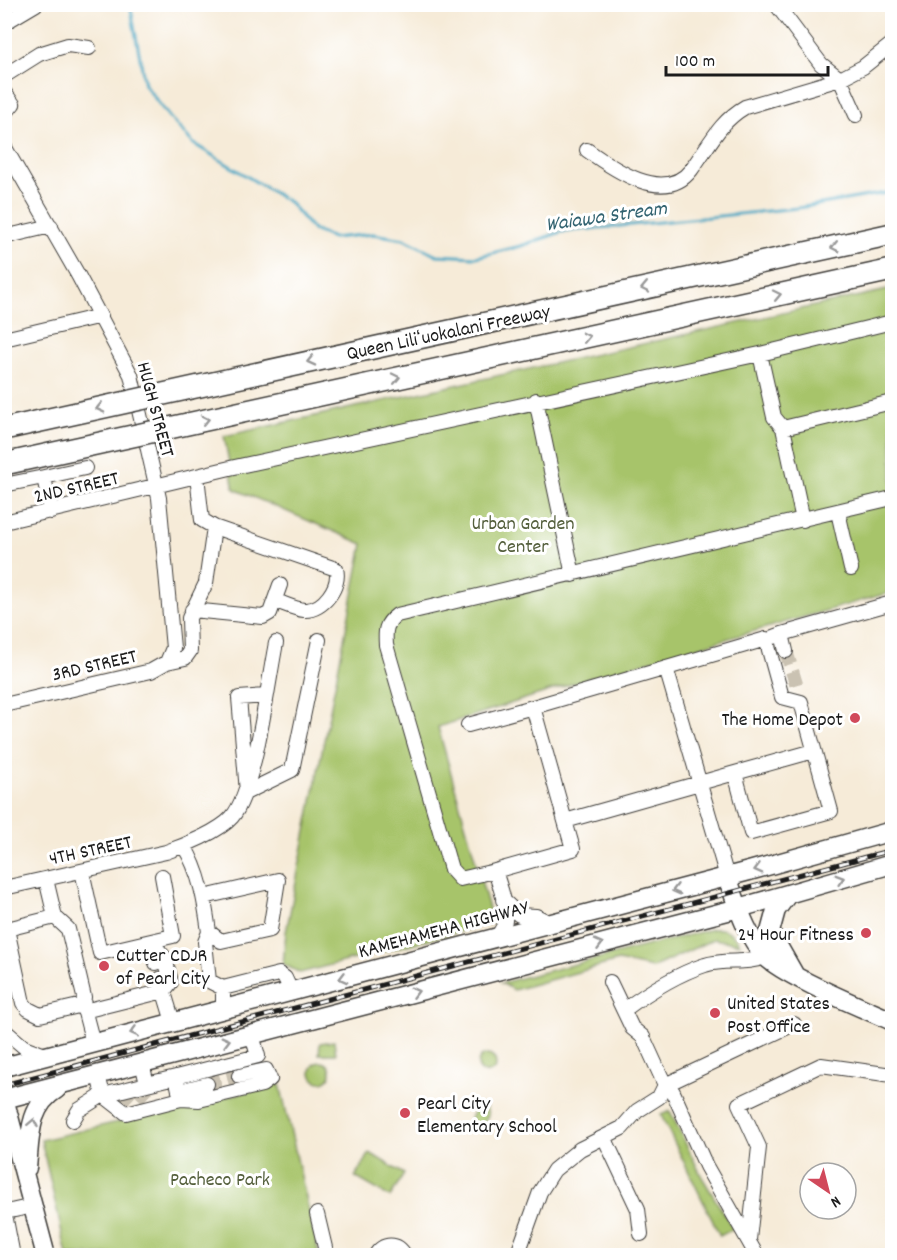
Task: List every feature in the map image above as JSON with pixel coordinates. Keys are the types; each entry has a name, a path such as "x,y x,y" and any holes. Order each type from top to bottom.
{"highway":[{"name":"Queen Liliʻuokalani Freeway","path":"4,429 892,234"},
{"name":"Queen Liliʻuokalani Freeway","path":"4,464 892,270"}],"main road":[{"name":"KAMEHAMEHA HIGHWAY","path":"4,1067 727,877 892,831"},
{"path":"46,1256 5,1099 739,908 892,864"},
{"path":"727,877 754,940 765,957 795,975 892,1020"},
{"path":"788,894 776,910 770,932 795,975"},
{"path":"26,1179 34,1113 46,1097 68,1083"},
{"path":"4,1140 26,1179"}],"street":[{"path":"4,23 36,4"},
{"path":"776,4 821,64 840,79 856,115"},
{"path":"587,150 611,167 636,180 671,182 690,172 722,123 732,114 745,107 840,79 863,67 892,44"},
{"path":"4,76 39,54 68,45 89,48"},
{"path":"4,92 13,104 4,114"},
{"name":"HUGH STREET","path":"4,146 101,316 131,375 157,487 173,640"},
{"path":"4,237 51,226"},
{"path":"4,339 101,316"},
{"name":"2ND STREET","path":"4,522 196,476 536,400 760,354 892,322"},
{"path":"760,354 774,417 783,428 803,520"},
{"path":"536,400 573,575"},
{"path":"783,428 892,402"},
{"path":"4,485 84,468"},
{"path":"196,476 202,520 214,527 336,569 338,577 333,592 318,606 303,610 276,601"},
{"path":"44,477 51,512"},
{"path":"533,707 573,849 460,879 451,869 386,645 387,623 397,615 892,498"},
{"path":"838,512 851,569"},
{"path":"167,662 185,658 190,651 189,618 206,583 214,527"},
{"path":"192,610 263,617 270,613 280,585"},
{"path":"468,725 892,603"},
{"path":"782,634 786,651"},
{"path":"766,639 782,697 801,702"},
{"name":"3RD STREET","path":"4,705 151,671 167,662 172,653 173,640"},
{"path":"247,792 292,770 319,640"},
{"path":"247,792 276,643"},
{"path":"666,668 727,877"},
{"path":"735,773 751,833 831,811 797,687"},
{"path":"247,792 239,699 265,696"},
{"path":"565,821 814,751"},
{"name":"4TH STREET","path":"4,888 156,855 184,846 231,818 247,792"},
{"path":"184,846 193,861 204,897 209,932 205,942 209,981 223,988 279,974 285,978 291,991"},
{"path":"82,871 100,952 172,936 162,876"},
{"path":"495,871 506,920 504,929 495,938"},
{"path":"46,879 55,917 68,929 93,1043"},
{"path":"204,897 278,880 270,930 221,941 209,932"},
{"path":"503,900 519,915 536,916 550,923"},
{"path":"55,917 7,928 23,1003 40,1015 84,1008 171,982 165,958 151,941"},
{"path":"151,941 156,963"},
{"path":"624,1010 642,997 707,964 750,963 765,957"},
{"path":"610,982 632,1028 643,1037 665,1085 673,1092 677,1108 706,1166 757,1256"},
{"path":"162,985 173,1022"},
{"path":"223,988 223,1009"},
{"path":"517,1256 548,1176 569,1156 622,1128 637,1112 659,1097 665,1085 794,1024"},
{"path":"4,1030 24,1047 45,1055"},
{"path":"98,1075 103,1095 126,1113 154,1104 208,1069 258,1056 252,1035"},
{"path":"203,1047 208,1069"},
{"path":"140,1086 142,1064"},
{"path":"749,1240 759,1147 739,1104 821,1065 892,1075"},
{"path":"73,1120 79,1110 103,1095 140,1086 179,1089 209,1097 262,1084 270,1079 266,1070 239,1076"},
{"path":"179,1089 207,1084"},
{"path":"604,1137 638,1209 641,1217 641,1234"},
{"path":"13,1256 5,1210 33,1206"},
{"path":"317,1214 327,1256"},
{"path":"375,1256 380,1249 389,1245 399,1247 405,1256"}],"green space":[{"name":"Urban Garden Center","path":"892,289 892,592 593,677 438,727 493,923 300,973 283,964 286,932 363,544 234,489 224,436"},
{"path":"712,929 728,932 740,944 714,939 652,968 618,961 514,990 501,983"},
{"path":"334,1041 336,1054 319,1054 320,1043"},
{"path":"483,1055 491,1055 496,1060 494,1071 483,1073 478,1068 478,1060"},
{"path":"321,1062 328,1065 331,1072 328,1079 321,1082 314,1079 311,1072 314,1065"},
{"name":"Pacheco Park","path":"280,1084 319,1255 67,1255 41,1140"},
{"path":"482,1104 486,1107 488,1115 484,1123 476,1128 470,1118"},
{"path":"670,1111 702,1177 733,1229 720,1236 661,1115"},
{"path":"370,1153 404,1174 390,1197 355,1177"}],"waterway":[{"name":"Waiawa Stream","path":"130,4 145,85 169,117 194,144 289,202 313,230 333,238 373,234 404,239 437,255 476,257 521,246 561,232 798,208 892,192"}],"tunnel":[{"path":"786,651 797,687"},
{"path":"207,1084 239,1076"},
{"path":"137,1088 152,1102"},
{"path":"120,1092 135,1106"}],"railway":[{"path":"4,1085 892,850"}],"place":[{"name":"The Home Depot","path":"855,718"},
{"name":"24 Hour Fitness","path":"866,933"},
{"name":"Cutter CDJR of Pearl City","path":"104,966"},
{"name":"United States Post Office","path":"715,1013"},
{"name":"Pearl City Elementary School","path":"405,1113"}]}
